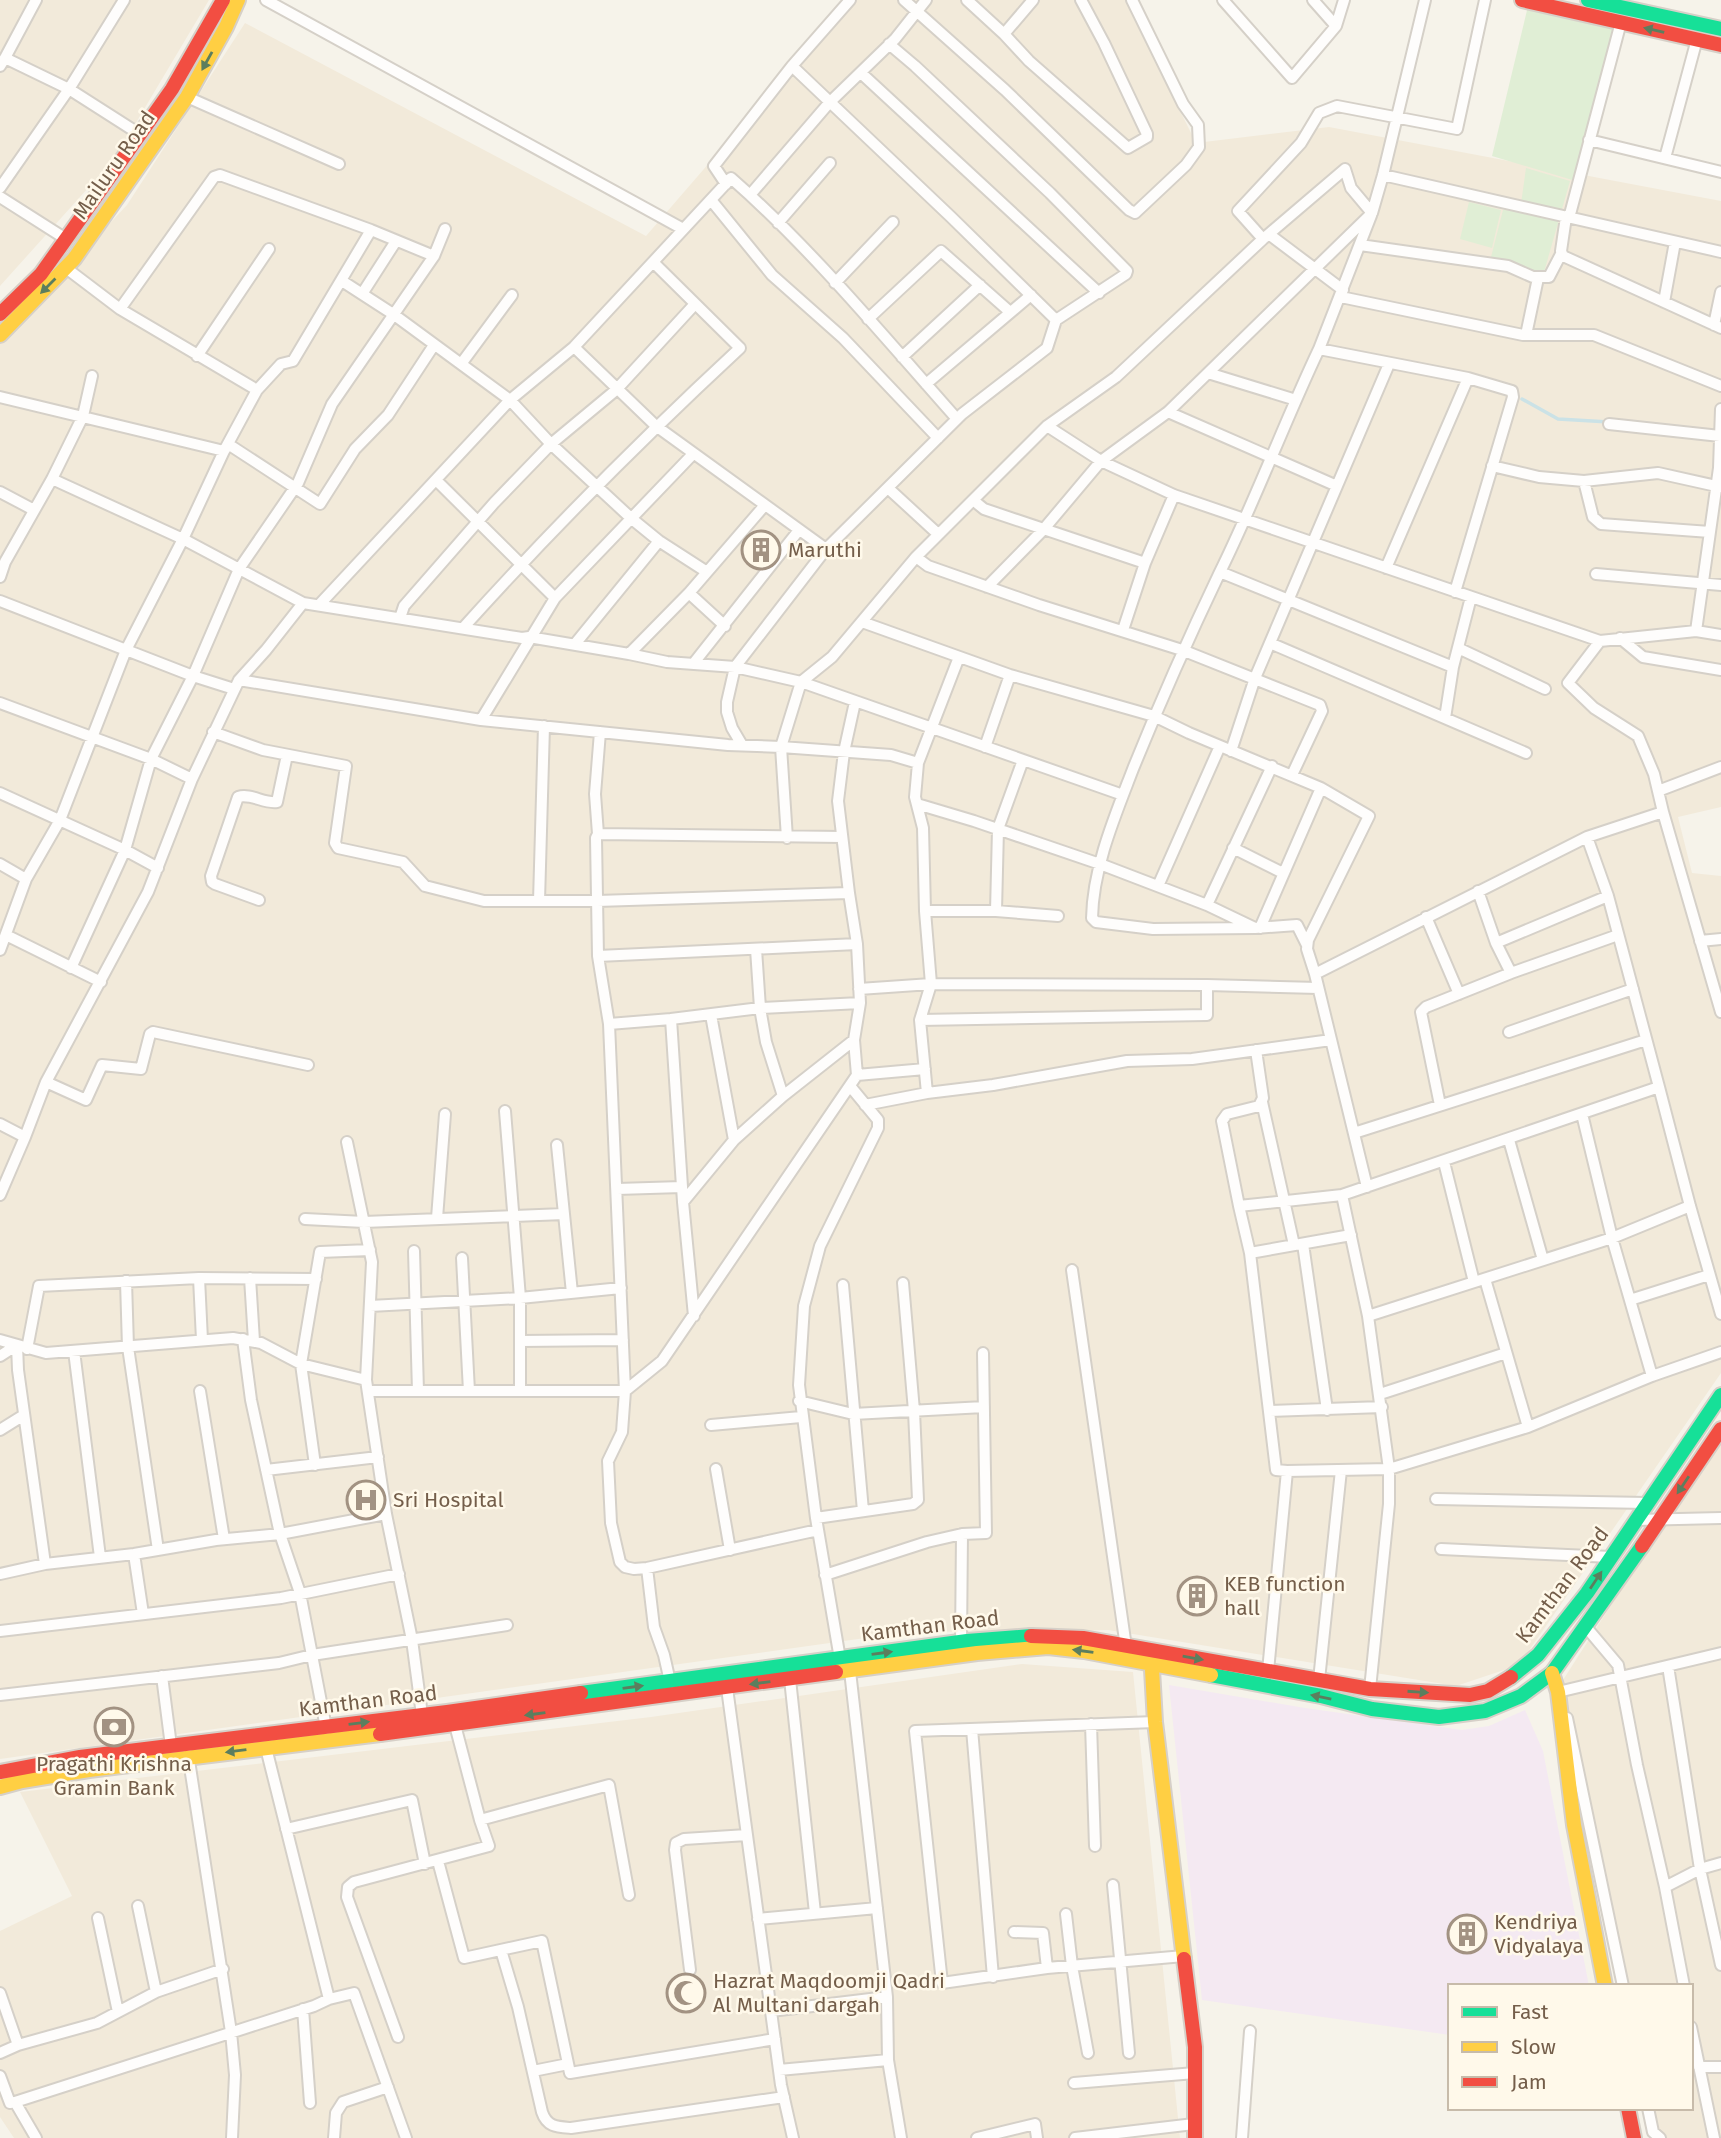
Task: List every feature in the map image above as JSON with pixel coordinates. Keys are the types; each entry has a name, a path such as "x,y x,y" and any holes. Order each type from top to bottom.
{"main road":[{"path":"0,314 41,274 141,135 180,77 223,0"},
{"name":"Mailuru Road","path":"0,335 66,268 187,97 238,0"},
{"path":"1522,0 1721,45"},
{"path":"1588,0 1721,30"},
{"name":"Kamthan Road","path":"0,1772 80,1757 171,1746 187,1751 266,1748 422,1715 670,1680 825,1668 850,1671 977,1653 1048,1647 1268,1671 1370,1689 1470,1695 1488,1691 1507,1681 1538,1655 1587,1593 1721,1395"},
{"name":"Kamthan Road","path":"0,1787 187,1751 327,1733 455,1725 672,1696 790,1679 825,1668 840,1659 961,1642 1038,1635 1083,1638 1126,1647 1151,1657 1277,1690 1321,1696 1372,1709 1439,1717 1485,1712 1521,1696 1552,1673 1721,1429"},
{"path":"1151,1657 1155,1722 1195,2047 1195,2131"},
{"path":"1552,1673 1560,1692 1574,1825 1605,1984"},
{"path":"1507,1681 1521,1696"},
{"path":"1629,2110 1634,2138"}],"street":[{"path":"36,0 2,62 69,89 141,135"},
{"path":"0,188 69,89 124,0"},
{"path":"266,0 683,229"},
{"path":"726,184 714,166 792,66 850,0"},
{"path":"904,0 1005,90 1135,213 1186,164 1199,147 1198,125 1183,104 1132,0"},
{"path":"750,195 829,103 889,44 926,0"},
{"path":"1004,34 1033,0"},
{"path":"972,2 1029,61 1128,148 1147,137 1147,134 1081,0"},
{"path":"1223,0 1292,78 1336,26 1344,0"},
{"path":"1313,0 1336,26"},
{"path":"1367,1187 1315,974 1307,945 1297,925 1144,929 1094,922 1092,916 1100,863 1154,716 1182,650 1245,521 1342,294 1360,245 1383,175 1425,0"},
{"path":"1485,0 1457,129 1337,106 1319,113 1301,143 1238,211 1266,237 1314,268 1342,294 1526,335 1594,335 1721,386"},
{"path":"1360,245 1508,266 1538,278 1549,278 1562,254 1567,217 1621,22"},
{"path":"1665,158 1697,39"},
{"path":"742,745 727,712 735,667 827,549 957,419 1047,348 1056,320 1126,274 1126,268 1050,193 889,44"},
{"path":"792,66 1056,320"},
{"path":"860,73 1099,293"},
{"path":"187,97 339,164"},
{"path":"1589,140 1721,172"},
{"path":"778,223 830,163"},
{"path":"787,838 781,747 801,682 832,657 916,557 1047,426 1116,377 1266,237 1345,169 1351,188 1371,213"},
{"path":"120,309 214,177 225,175 434,256"},
{"path":"1383,175 1721,252"},
{"path":"320,605 510,400 574,347 731,178 778,223 868,318 957,419"},
{"path":"0,197 66,239"},
{"path":"711,200 772,275 844,338 938,438"},
{"path":"987,587 1043,530 1101,461 1168,412 1371,213"},
{"path":"835,283 893,222"},
{"path":"71,968 125,850 151,759 193,676 239,569 294,488 332,404 434,256 444,229"},
{"path":"0,950 26,879 60,820 126,650 226,448 257,390 281,363 293,360 371,230"},
{"path":"362,295 396,241"},
{"path":"1664,302 1675,242"},
{"path":"197,356 269,249"},
{"path":"868,318 941,251 1010,312"},
{"path":"1562,254 1718,327 1721,292"},
{"path":"463,628 521,563 597,485 740,348 653,262"},
{"path":"66,268 120,309 257,390"},
{"path":"1526,335 1538,278"},
{"path":"342,281 393,314 510,400 551,444 632,519 659,541 707,572"},
{"path":"902,357 980,285"},
{"path":"461,364 512,295"},
{"path":"926,384 1031,295"},
{"path":"400,618 404,606 494,503 551,444 617,390 695,304"},
{"path":"0,397 226,448 317,503 322,503 350,456 388,415 434,345"},
{"path":"574,347 656,426 827,549"},
{"path":"1319,349 1468,378 1510,390 1513,394 1455,592"},
{"path":"1158,886 1226,749 1389,364"},
{"path":"1208,373 1296,400"},
{"path":"0,577 3,561 52,479 83,416 92,376"},
{"path":"1385,568 1468,378"},
{"path":"1696,631 1719,486 1721,409"},
{"path":"1168,412 1337,486"},
{"path":"1609,424 1720,436"},
{"path":"1047,426 1101,461 1174,495 1600,641 1696,631 1721,635"},
{"path":"481,720 555,598 693,454"},
{"path":"1492,466 1539,477 1584,481 1658,472 1719,486"},
{"path":"52,479 183,539 303,603 575,644 667,662 735,667 801,682 1123,795"},
{"path":"437,481 555,598"},
{"path":"1584,481 1593,517 1601,524 1713,535"},
{"path":"889,489 938,534"},
{"path":"0,492 34,510"},
{"path":"1123,630 1146,563 1174,495"},
{"path":"973,500 984,509 1146,563"},
{"path":"629,654 689,593 765,505"},
{"path":"694,664 799,530"},
{"path":"575,644 659,541"},
{"path":"916,557 928,566 987,587 1182,650 1322,706 1292,775"},
{"path":"1220,572 1453,667"},
{"path":"1596,575 1721,585"},
{"path":"689,593 725,626"},
{"path":"1445,718 1453,667 1471,597"},
{"path":"0,601 193,676 236,684 481,720 742,745 891,755 918,763"},
{"path":"0,1195 46,1082 148,892 192,779 236,684 303,603"},
{"path":"862,622 1010,675 1154,716 1321,788 1368,816 1307,945"},
{"path":"1620,638 1643,657 1721,670"},
{"path":"1600,641 1568,683 1594,708 1638,736 1654,774 1721,1013"},
{"path":"1270,643 1526,753"},
{"path":"1458,648 1545,690"},
{"path":"927,1093 920,1020 931,984 925,911 923,828 917,804 918,763 934,728 959,657"},
{"path":"985,747 1010,675"},
{"path":"0,1340 46,1353 233,1338 261,1343 301,1364 367,1386 418,1391 625,1391 662,1360 857,1075 854,1040 860,1003 857,944 838,801 844,752 855,702"},
{"path":"0,703 151,759 192,779"},
{"path":"539,901 544,726"},
{"path":"213,732 263,750 346,766 335,843 338,848 402,862 422,884 469,898 484,901 597,901 849,893"},
{"path":"600,732 596,794 598,956 609,1024 625,1391 622,1432 608,1461 611,1523 620,1562 625,1567 647,1568 818,1530"},
{"path":"259,900 215,884 211,876 238,797 244,795 277,802 287,755"},
{"path":"996,911 998,830 1023,760"},
{"path":"1207,905 1272,766"},
{"path":"1658,791 1721,767"},
{"path":"1258,928 1321,788"},
{"path":"0,793 125,850 158,868"},
{"path":"917,804 1100,863 1258,928"},
{"path":"1315,974 1587,837 1663,812"},
{"path":"598,834 842,837"},
{"path":"1587,837 1608,895 1721,1314"},
{"path":"1233,848 1283,873"},
{"path":"0,864 26,879"},
{"path":"1478,891 1496,943 1511,973"},
{"path":"1496,943 1608,895"},
{"path":"925,911 996,911 1058,916"},
{"path":"1426,917 1459,994"},
{"path":"6,935 101,982"},
{"path":"1440,1105 1421,1012 1426,1007 1511,973 1618,936"},
{"path":"1700,941 1721,939"},
{"path":"598,956 857,944"},
{"path":"756,949 760,1008 766,1042 782,1097"},
{"path":"859,989 931,984 1318,988"},
{"path":"920,1020 1207,1015 1207,985"},
{"path":"1509,1032 1633,989"},
{"path":"609,1024 760,1008 860,1003"},
{"path":"711,1015 734,1140"},
{"path":"671,1019 683,1202 694,1316"},
{"path":"46,1082 86,1100 102,1065 141,1069 150,1034 153,1032 308,1065"},
{"path":"683,1202 734,1140 782,1097 854,1040"},
{"path":"865,1105 1127,1061 1192,1059 1331,1040"},
{"path":"1354,1133 1646,1040"},
{"path":"1256,1050 1262,1102 1284,1201 1299,1245 1327,1410"},
{"path":"857,1075 925,1069"},
{"path":"840,1659 799,1401 804,1306 820,1246 877,1135 878,1121 850,1086"},
{"path":"1239,1206 1342,1195 1659,1087"},
{"path":"1262,1102 1259,1106 1227,1114 1222,1121 1250,1253 1276,1470 1389,1469 1528,1427 1652,1376 1721,1352"},
{"path":"505,1111 520,1298 520,1391"},
{"path":"437,1218 445,1114"},
{"path":"1582,1114 1612,1238 1652,1376"},
{"path":"0,1124 25,1137"},
{"path":"1509,1140 1543,1260"},
{"path":"347,1142 372,1262 367,1386 386,1514 412,1640 422,1715"},
{"path":"556,1145 572,1293"},
{"path":"1444,1162 1479,1281 1506,1353 1528,1427"},
{"path":"617,1189 682,1187"},
{"path":"1342,1195 1368,1315 1389,1469 1389,1504 1370,1689"},
{"path":"1368,1315 1612,1238 1690,1206"},
{"path":"305,1219 364,1222 564,1214"},
{"path":"1250,1253 1351,1235"},
{"path":"315,1465 301,1364 320,1252 370,1250"},
{"path":"414,1251 418,1391"},
{"path":"462,1258 469,1391"},
{"path":"1072,1270 1126,1647"},
{"path":"1630,1300 1709,1275"},
{"path":"45,1564 24,1415 22,1347 38,1286 199,1278 316,1279"},
{"path":"199,1278 202,1340"},
{"path":"250,1278 249,1389 280,1534 300,1593 327,1733"},
{"path":"126,1282 128,1347 158,1550"},
{"path":"816,1518 913,1504 918,1500 914,1411 903,1283"},
{"path":"843,1285 863,1511"},
{"path":"370,1306 520,1298 621,1288"},
{"path":"520,1341 623,1340"},
{"path":"0,1356 22,1347"},
{"path":"74,1351 100,1557"},
{"path":"825,1574 927,1542 962,1534 986,1533 983,1353"},
{"path":"1380,1394 1506,1353"},
{"path":"200,1391 224,1539"},
{"path":"799,1401 853,1413 984,1407"},
{"path":"1269,1411 1382,1407"},
{"path":"0,1430 24,1415"},
{"path":"711,1425 801,1417"},
{"path":"266,1470 378,1457"},
{"path":"716,1469 730,1550"},
{"path":"1319,1680 1341,1470"},
{"path":"1268,1671 1287,1471"},
{"path":"1436,1499 1647,1503"},
{"path":"0,1574 45,1564 134,1554 224,1539 280,1534 386,1514"},
{"path":"1636,1520 1721,1518"},
{"path":"961,1642 962,1534"},
{"path":"1441,1549 1611,1557"},
{"path":"134,1554 143,1614"},
{"path":"647,1568 652,1616 672,1696"},
{"path":"0,1632 300,1593 399,1574"},
{"path":"0,1695 279,1663 312,1655 508,1625"},
{"path":"1586,1627 1618,1665 1684,1984"},
{"path":"1623,1984 1560,1692 1721,1653"},
{"path":"1668,1667 1700,1869 1721,1965"},
{"path":"850,1671 887,1997 888,2060 901,2138"},
{"path":"162,1676 171,1746"},
{"path":"790,1679 815,1913"},
{"path":"727,1688 779,2070 793,2138"},
{"path":"1155,1722 915,1731 942,1983 1046,1968 1184,1956"},
{"path":"1091,1724 1095,1846"},
{"path":"398,2037 347,1897 348,1887 354,1882 489,1846 455,1725"},
{"path":"972,1729 993,1977"},
{"path":"266,1748 329,1999"},
{"path":"187,1751 231,2032 235,2076 232,2138"},
{"path":"480,1820 609,1784 629,1895"},
{"path":"286,1829 412,1800 425,1864"},
{"path":"690,1970 676,1843 684,1839 747,1835"},
{"path":"438,1861 464,1958 542,1941 570,2073 775,2039"},
{"path":"1665,1887 1700,1869 1721,1863"},
{"path":"1113,1885 1129,2053"},
{"path":"138,1906 156,1992"},
{"path":"758,1919 877,1908"},
{"path":"1066,1914 1072,1966 1088,2053"},
{"path":"98,1918 118,2012"},
{"path":"1014,1932 1043,1933 1046,1968"},
{"path":"501,1950 545,2120 553,2126 572,2133 784,2097"},
{"path":"0,2053 18,2045 97,2023 156,1992 223,1969"},
{"path":"0,1993 18,2045"},
{"path":"0,2076 10,2103 15,2102 354,1993 406,2138"},
{"path":"771,2011 887,1997"},
{"path":"303,2009 310,2103"},
{"path":"1242,2138 1250,2031"},
{"path":"1693,2037 1714,2138"},
{"path":"779,2070 888,2060"},
{"path":"533,2071 568,2064"},
{"path":"1699,2067 1721,2067"},
{"path":"1074,2083 1195,2073"},
{"path":"334,2138 336,2113 343,2102 388,2087"},
{"path":"15,2102 36,2138"},
{"path":"1648,2110 1653,2132 1660,2138"},
{"path":"977,2138 1035,2124 1037,2138"},
{"path":"1075,2138 1195,2131"}],"shaded area":[{"path":"0,0 209,0 115,158 0,286"},
{"path":"850,0 1125,0 1196,143 1329,127 1721,201 1721,807 1678,817 1692,873 1721,876 1721,1373 1519,1665 1456,1686 1108,1630 908,1632 0,1759 0,340 127,205 245,23 646,236"},
{"path":"1721,1442 1721,2138 1649,2138 1643,2110 1693,2110 1693,1984 1620,1984 1563,1680 1677,1502"},
{"path":"1022,1664 1133,1672 1180,2138 14,2138 0,2117 0,1931 72,1896 20,1792 651,1717"},
{"path":"1169,1685 1462,1730 1489,1726 1525,1710 1543,1751 1589,1984 1448,1984 1448,2035 1202,2000"}],"green space":[{"path":"1529,2 1621,22 1579,182 1492,156"},
{"path":"1526,168 1570,181 1544,272 1490,261 1503,210 1520,211"},
{"path":"1469,202 1501,210 1492,248 1460,239"}],"waterway":[{"path":"1522,399 1558,419 1609,422"}],"traffic: fast":[{"path":"1588,0 1721,29"},
{"path":"1511,1677 1538,1655 1587,1593 1721,1395"},
{"path":"1211,1675 1321,1696 1372,1709 1439,1717 1485,1711 1521,1696 1552,1673 1642,1546"},
{"path":"581,1693 967,1641 1031,1636"}],"traffic: slow":[{"path":"0,335 74,259 187,97 238,0"},
{"path":"836,1672 977,1653 1048,1647 1084,1651 1211,1675"},
{"path":"1151,1652 1155,1722 1184,1959"},
{"path":"1552,1673 1558,1692 1574,1825 1605,1984"},
{"path":"0,1787 89,1770 380,1734"}],"traffic: jam":[{"path":"0,314 41,274 66,239 172,89 223,0"},
{"path":"1522,0 1721,45"},
{"path":"1642,1546 1721,1429"},
{"path":"1031,1636 1083,1638 1370,1689 1470,1695 1488,1691 1511,1677"},
{"path":"380,1734 836,1672"},
{"path":"0,1772 80,1757 581,1693"},
{"path":"1184,1959 1195,2047 1195,2138"},
{"path":"1628,2110 1634,2138"}],"place":[{"name":"Maruthi","path":"761,550"},
{"name":"Sri Hospital","path":"366,1500"},
{"name":"KEB function hall","path":"1197,1596"},
{"name":"Pragathi Krishna Gramin Bank","path":"114,1727"},
{"name":"Kendriya Vidyalaya","path":"1467,1934"},
{"name":"Hazrat Maqdoomji Qadri Al Multani dargah","path":"686,1993"}]}
